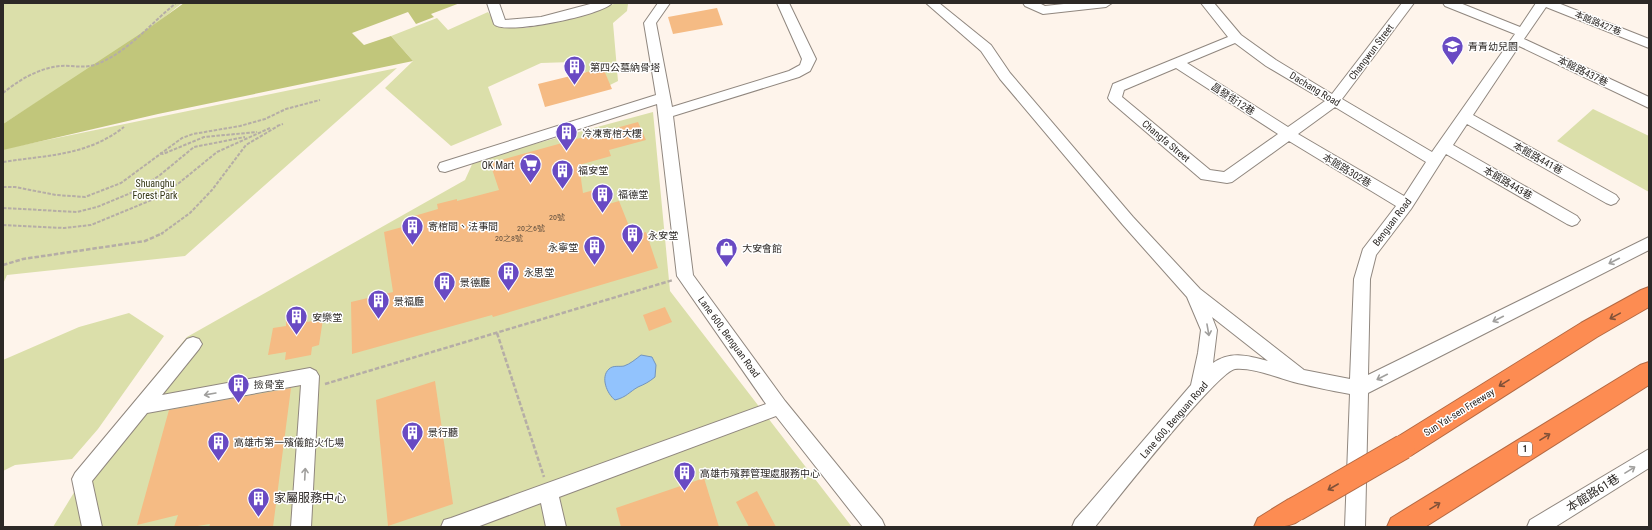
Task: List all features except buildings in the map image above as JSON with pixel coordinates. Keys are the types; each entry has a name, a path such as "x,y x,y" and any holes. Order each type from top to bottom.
{"highway":[{"name":"Sun Yat-sen Freeway","path":"1268,527 1296,509 1403,447 1588,330 1649,296"},
{"name":"1","path":"1402,527 1649,372"}],"street":[{"path":"493,3 500,24 525,24 561,17 606,3"},
{"name":"Lane 600, Benguan Road","path":"664,3 650,23 664,105 685,276 779,407 875,527"},
{"path":"446,167 664,105 794,74 806,68 809,58 783,3"},
{"path":"932,3 986,48 1005,76 1117,209 1194,294 1303,377"},
{"path":"1029,3 1043,10 1106,3"},
{"name":"Dachang Road","path":"1207,3 1236,38 1271,63 1434,160"},
{"name":"Changwun Street","path":"1334,101 1408,3"},
{"name":"本館路437巷","path":"1449,3 1520,36 1649,103"},
{"name":"Benguan Road","path":"1355,527 1362,279 1369,253 1406,205 1434,160 1542,3"},
{"name":"本館路427巷","path":"1547,3 1649,44"},
{"name":"Changfa Street","path":"1236,38 1118,87 1115,98 1206,175 1227,178 1334,101"},
{"name":"昌發街12巷","path":"1177,63 1288,134"},
{"name":"本館路441巷","path":"1465,117 1611,199"},
{"name":"本館路302巷","path":"1288,134 1406,205"},
{"name":"本館路443巷","path":"1444,146 1572,220"},
{"path":"1360,388 1649,243"},
{"path":"1194,294 1209,330 1207,353 1199,388"},
{"path":"92,527 82,479 193,344"},
{"name":"Lane 600, Benguan Road","path":"1082,527 1199,388 1222,367 1231,362 1246,362 1303,377 1360,388"},
{"path":"142,406 310,376 301,527"},
{"path":"451,527 779,407"},
{"name":"本館路61巷","path":"1537,527 1649,458"},
{"path":"548,491 556,527"}],"path":[{"path":"3,93 11,86 43,70 59,66 94,65 116,56 141,37 176,3"},
{"path":"3,187 15,187 56,195 86,197 121,183 146,166 174,143 193,134 246,125 265,119 286,109 320,100"},
{"path":"3,225 64,228 91,225 154,199 179,183 217,152 248,136 283,124"},
{"path":"3,265 23,260 144,241 168,230 190,213 212,190 236,156 246,145 278,126"},
{"path":"3,162 59,155 97,145 124,127"},
{"path":"160,153 163,154 179,146 204,137 261,131"},
{"path":"3,208 77,212 97,207 138,190 160,176 194,147 248,136"},
{"path":"310,388 685,276"},
{"path":"497,333 548,491"}],"green space":[{"path":"3,3 182,3 145,33 3,124"},
{"path":"184,3 460,3 431,14 434,17 416,24 408,12 352,33 364,45 391,36 413,61 158,114 3,150 3,124 149,28"},
{"path":"617,3 628,4 627,11 613,23 618,81 606,87 572,62 541,63 488,87 502,125 451,146 385,88 413,61 391,36 437,18 448,30 488,12 498,27 526,28 560,21"},
{"name":"Shuanghu Forest Park","path":"397,68 185,256 7,275 3,284 3,149"},
{"path":"1593,109 1649,136 1649,192 1557,141"},
{"path":"653,112 670,291 852,527 53,527 117,422 187,337 465,180 474,160"},
{"path":"129,313 164,336 98,429 72,459 15,465 3,471 3,360 79,327"}],"water":[{"path":"641,355 652,357 656,365 655,377 625,396 615,400 607,390 605,381 606,372 612,367 624,366"}],"place":[{"name":"青青幼兒園","path":"1453,66"},
{"name":"第四公墓納骨塔","path":"575,86"},
{"name":"冷凍寄棺大樓","path":"567,152"},
{"name":"OK Mart","path":"530,184"},
{"name":"福安堂","path":"563,190"},
{"name":"福德堂","path":"602,214"},
{"name":"寄棺間、法事間","path":"413,246"},
{"name":"永安堂","path":"633,254"},
{"name":"永寧堂","path":"594,266"},
{"name":"大安會館","path":"726,268"},
{"name":"永思堂","path":"508,292"},
{"name":"景德廳","path":"445,302"},
{"name":"景福廳","path":"378,320"},
{"name":"安樂堂","path":"296,336"},
{"name":"撿骨室","path":"239,404"},
{"name":"景行聽","path":"413,452"},
{"name":"高雄市第一殯儀館火化場","path":"219,462"},
{"name":"高雄市殯葬管理處服務中心","path":"684,492"},
{"name":"家屬服務中心","path":"259,518"}]}
